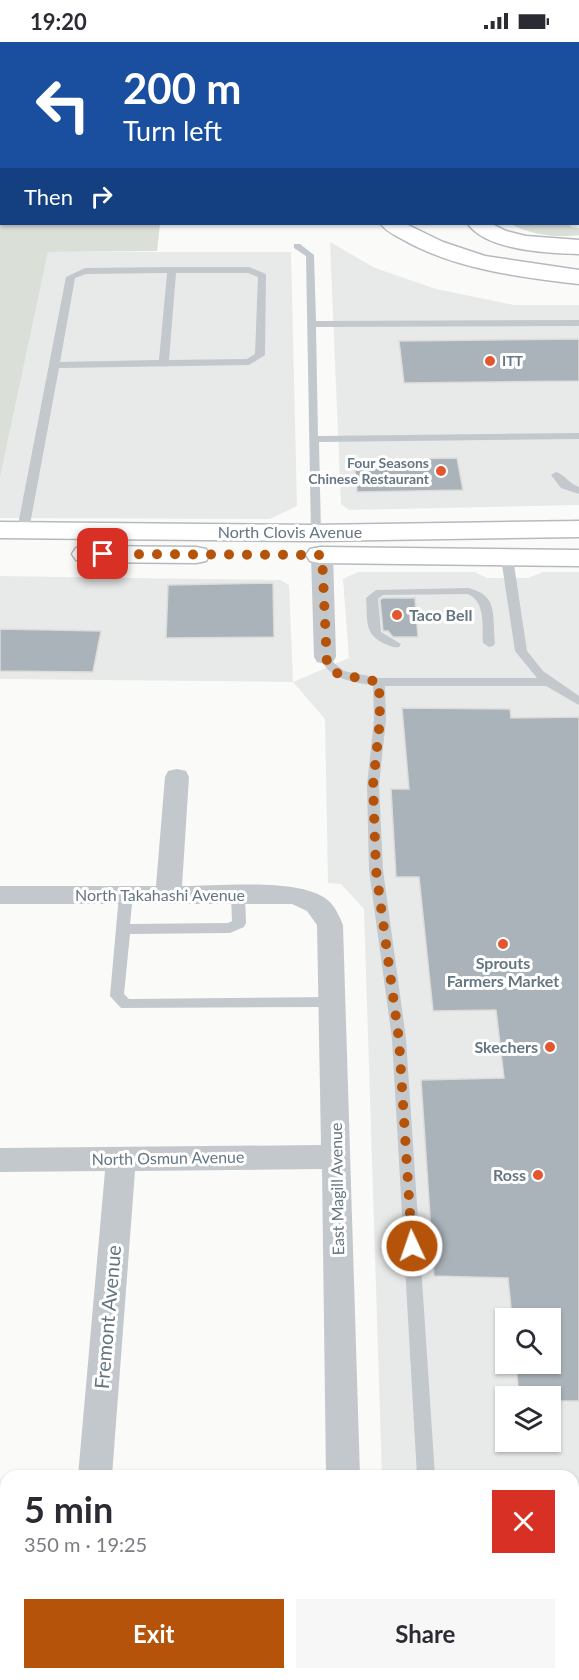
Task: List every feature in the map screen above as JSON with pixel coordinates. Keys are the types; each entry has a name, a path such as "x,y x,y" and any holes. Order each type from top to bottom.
{"main road":[{"path":"394,225 462,258 501,268 579,277"},
{"path":"482,225 498,234 518,240 558,247 579,247"},
{"path":"319,544 330,546 460,541 567,529"},
{"name":"North Clovis Avenue","path":"12,530 319,544 507,558 579,558"},
{"name":"North Clovis Avenue","path":"0,552 319,544"}],"street":[{"path":"319,544 325,657"},
{"path":"168,895 177,777"},
{"name":"North Takahashi Avenue","path":"0,895 293,895 319,904"},
{"name":"East Magill Avenue","path":"319,904 330,925 343,1470"},
{"name":"North Osmun Avenue","path":"0,1160 336,1156"},
{"name":"Fremont Avenue","path":"95,1470 121,1159"}],"lane":[{"path":"297,246 310,255 313,439 319,544"},
{"path":"12,530 55,365 71,277 85,270 249,270 263,276 260,355 249,362 55,365"},
{"path":"164,363 172,270"},
{"path":"312,324 579,323"},
{"path":"313,439 579,436"},
{"path":"556,475 565,486 579,491"},
{"path":"507,558 518,643 528,663 545,682 579,702"},
{"path":"395,644 375,633 372,598 380,592 468,591 478,594 485,601 489,643"},
{"path":"325,657 331,669 338,674 379,682 545,682"},
{"path":"379,682 380,720 373,785 376,870 399,1040 426,1470"},
{"path":"126,895 117,996 126,1004 333,1002"},
{"path":"123,929 230,928 239,923 238,895"}],"shaded area":[{"path":"0,225 160,225 157,251 48,252 0,478"},
{"path":"513,225 570,225 579,228 579,235 544,235"},
{"path":"330,242 375,268 436,289 514,305 579,305 579,505 349,510 341,504"},
{"path":"48,252 291,252 297,506 270,519 0,518 0,478"},
{"path":"358,572 475,572 487,578 528,578 543,572 579,572 579,1470 382,1470 364,909 341,884 328,883 325,719 293,682 349,658 343,579"},
{"path":"0,576 281,580 289,585 293,682 0,679"}],"building":[{"name":"ITT","path":"579,339 579,381 404,383 399,341"},
{"path":"457,458 463,490 357,492 354,460"},
{"path":"273,583 274,637 166,638 168,585"},
{"name":"Taco Bell","path":"383,598 415,598 418,637 393,637 388,631 383,631 380,600"},
{"path":"0,629 101,631 93,672 0,671"},
{"path":"402,708 510,709 511,718 579,717 579,1401 561,1401 561,1386 518,1386 517,1374 561,1374 561,1308 511,1308 508,1278 434,1276 421,1080 504,1078 496,1010 433,1011 419,877 396,877 391,789 409,789"}],"place":[{"name":"ITT","path":"490,361"},
{"name":"Four Seasons Chinese Restaurant","path":"441,471"},
{"name":"Taco Bell","path":"397,615"},
{"name":"Sprouts Farmers Market","path":"503,944"},
{"name":"Skechers","path":"550,1047"},
{"name":"Ross","path":"538,1175"}],"route":[{"path":"103,554 322,555 327,664 338,674 379,682 380,720 373,785 376,870 399,1040 412,1246"}]}
